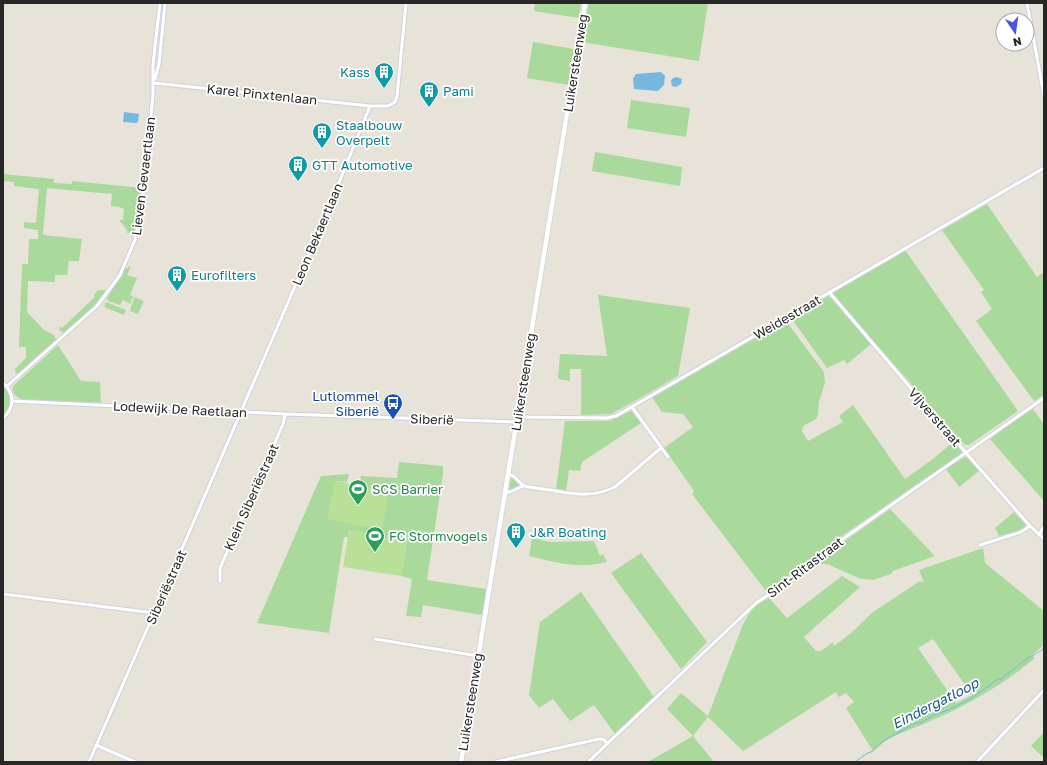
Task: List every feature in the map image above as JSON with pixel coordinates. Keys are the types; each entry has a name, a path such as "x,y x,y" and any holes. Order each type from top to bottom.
{"main road":[{"name":"Luikersteenweg","path":"461,762 585,3"}],"street":[{"name":"Lieven Gevaertlaan","path":"7,386 97,306 120,275 128,259 135,240 142,205 154,83 153,64 160,3"},
{"name":"Lieven Gevaertlaan","path":"154,83 159,64 165,3"},
{"path":"370,106 388,106 395,102 397,96 406,3"},
{"path":"1027,3 1044,96"},
{"path":"159,8 165,9"},
{"name":"Karel Pinxtenlaan","path":"154,83 370,106"},
{"name":"Leon Bekaertlaan","path":"242,411 370,106"},
{"name":"Weidestraat","path":"517,415 525,417 606,418 616,416 1044,168"},
{"name":"Vijverstraat","path":"829,292 966,453 1030,526 1044,539"},
{"path":"3,383 10,391 12,401 11,408 3,418"},
{"name":"Sint-Ritastraat","path":"588,762 756,603 780,587 810,562 1044,398"},
{"name":"Lodewijk De Raetlaan","path":"12,401 347,416"},
{"path":"632,407 668,458"},
{"name":"Siberiëstraat","path":"89,762 242,411"},
{"name":"Klein Siberiëstraat","path":"220,581 220,568 283,424 285,414"},
{"name":"Siberië","path":"347,416 516,422"},
{"path":"505,492 510,492 523,486 582,495 606,492 624,480 662,448"},
{"path":"508,474 514,476 523,486"},
{"path":"980,545 1022,532 1030,526"},
{"path":"1039,535 1044,526"},
{"path":"3,594 154,613"},
{"path":"375,639 478,656"},
{"path":"979,762 1044,690"},
{"path":"495,762 599,739 604,739 608,743"},
{"path":"96,745 135,762"}],"green space":[{"path":"535,3 581,3 579,18 534,11"},
{"path":"589,3 708,3 699,61 581,42"},
{"path":"533,42 574,49 569,85 527,78"},
{"path":"631,100 690,108 686,137 627,128"},
{"path":"595,152 682,167 680,186 592,171"},
{"path":"3,174 54,179 54,183 72,184 72,181 142,188 139,215 135,232 127,233 127,230 120,221 123,220 124,209 111,206 112,194 47,188 43,235 82,239 79,261 69,261 67,275 55,275 55,282 28,281 27,312 44,330 54,335 56,340 19,373 16,373 15,369 26,358 26,347 19,347 22,264 28,264 29,239 38,239 38,230 24,228 24,222 36,223 39,189 14,186 14,182 3,181"},
{"path":"987,204 1037,277 1044,272 1044,395 1034,401 976,321 992,309 981,292 984,290 942,230"},
{"path":"905,250 1018,411 969,445 964,444 833,295 835,290"},
{"path":"131,266 127,275 137,278 130,295 133,296 130,304 123,300 120,305 108,301 107,298 125,269"},
{"path":"107,290 91,309 64,333 59,330 60,326 62,328 95,297 94,295 97,291"},
{"path":"598,295 690,308 678,376 611,414 581,415 581,369 570,369 570,381 558,379 560,354 607,356"},
{"path":"828,296 871,344 847,364 844,360 827,368 791,318"},
{"path":"134,297 144,301 138,314 130,311"},
{"path":"106,302 126,310 124,315 104,307"},
{"path":"786,321 824,372 825,383 819,401 818,415 816,419 803,426 802,431 808,441 843,422 839,416 853,405 905,479 933,459 954,441 962,453 833,542 785,578 769,595 692,494 694,491 664,448 693,427 683,414 662,412 652,397"},
{"path":"58,345 81,381 100,382 101,403 25,400 14,394 13,386"},
{"path":"3,385 9,392 10,404 3,416"},
{"path":"1032,408 1044,424 1044,501 990,439"},
{"path":"631,411 641,423 582,462 580,471 569,470 566,491 556,489 565,421 609,421"},
{"path":"966,457 969,458 979,471 959,487 946,469"},
{"path":"399,462 443,466 427,580 486,589 482,615 423,605 421,617 406,616 412,579 401,576 407,540 349,530 348,537 344,537 329,633 257,623 321,476 349,474 347,482 335,481 359,486 361,476 397,478"},
{"path":"511,478 515,479 521,486 514,490 509,489"},
{"name":"SCS Barrier","path":"335,481 389,492 382,530 327,519"},
{"path":"890,509 935,556 873,580 861,579 827,564 814,563"},
{"path":"1014,512 1025,524 1025,528 1020,531 999,536 995,528"},
{"name":"FC Stormvogels","path":"349,530 407,539 401,576 343,567"},
{"path":"532,538 550,542 594,541 600,556 603,554 607,562 577,565 559,563 529,556"},
{"path":"983,548 985,563 1044,611 1044,645 1032,655 1035,658 1012,676 974,700 929,722 890,738 873,751 846,708 854,702 846,693 839,697 836,692 743,751 708,717 693,736 667,709 681,693 708,716 744,622 756,607 769,598 787,618 842,576 860,587 804,637 816,651 821,651 833,642 834,646 851,633 873,612 920,581 924,583 919,570","holes":["933,639 972,695 956,703 918,648"]},
{"path":"641,553 707,642 681,669 611,573"},
{"path":"581,592 654,697 615,734 594,705 570,721 553,699 539,708 529,695 540,622"},
{"path":"1044,732 1044,758 1031,746"},
{"path":"693,736 714,762 648,762"}],"water":[{"path":"661,72 665,76 664,85 658,91 634,89 633,78 636,74"},
{"path":"677,77 682,79 681,84 676,87 672,86 671,81 673,78"},
{"path":"124,112 139,114 138,122 123,122"}],"waterway":[{"name":"Eindergatloop","path":"855,762 873,751 885,740 916,723 921,723 934,715 972,698 998,679 1001,679 1028,658 1042,650 1044,647"}],"place":[{"name":"Kass","path":"384,89"},
{"name":"Pami","path":"429,108"},
{"name":"Staalbouw Overpelt","path":"322,149"},
{"name":"GTT Automotive","path":"298,182"},
{"name":"Eurofilters","path":"177,292"},
{"name":"Lutlommel Siberië","path":"393,420"},
{"name":"SCS Barrier","path":"358,506"},
{"name":"J&R Boating","path":"516,549"},
{"name":"FC Stormvogels","path":"375,553"}]}
